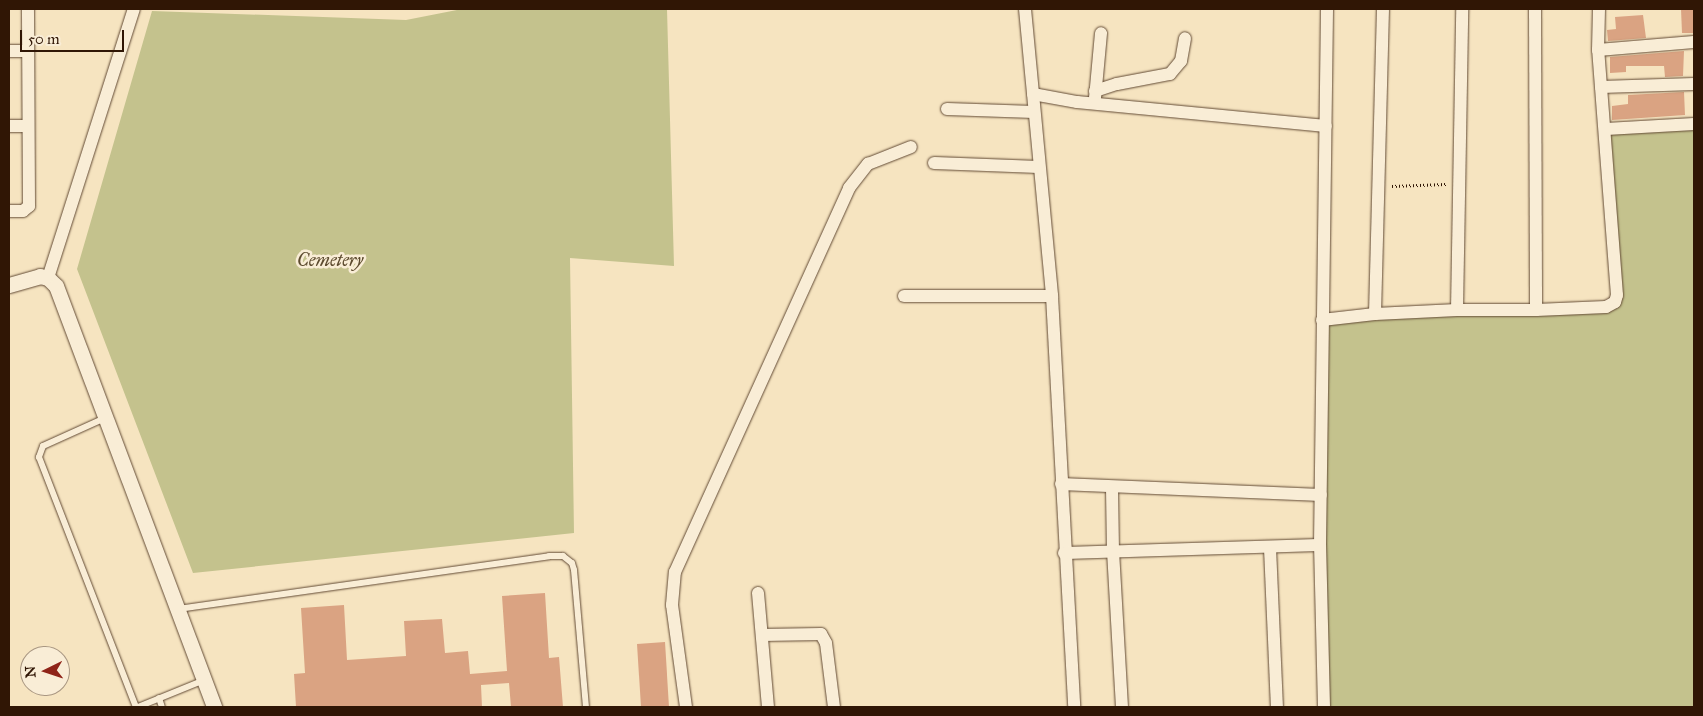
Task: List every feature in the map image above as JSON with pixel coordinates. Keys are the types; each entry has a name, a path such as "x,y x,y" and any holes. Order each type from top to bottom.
{"street":[{"path":"9,211 23,211 29,206 28,9"},
{"path":"48,278 134,9"},
{"path":"1025,9 1052,296 1064,553 1074,707"},
{"path":"1324,707 1320,545 1327,9"},
{"path":"1375,314 1383,9"},
{"path":"1457,310 1462,9"},
{"path":"1535,9 1536,310"},
{"path":"1322,320 1375,314 1457,310 1536,310 1606,307 1615,302 1617,295 1606,129 1598,50 1599,9"},
{"path":"1095,97 1101,33"},
{"path":"1095,97 1170,74 1181,61 1185,38"},
{"path":"1598,50 1694,42"},
{"path":"9,51 28,51"},
{"path":"1601,87 1694,84"},
{"path":"1033,94 1095,97 1326,126"},
{"path":"947,109 1034,112"},
{"path":"1606,129 1694,124"},
{"path":"9,126 28,126"},
{"path":"686,707 672,604 675,572 849,188 868,164 911,147"},
{"path":"934,163 1039,167"},
{"path":"9,285 40,276 48,278 56,286 214,707"},
{"path":"904,296 1052,296"},
{"path":"1061,484 1112,488 1321,495"},
{"path":"1112,488 1113,551 1122,707"},
{"path":"1064,553 1320,545"},
{"path":"1270,548 1277,707"},
{"path":"758,593 768,707"},
{"path":"762,635 821,634 826,643 834,707"}],"lane":[{"path":"105,418 43,446 39,458 137,707 204,680"},
{"path":"178,609 549,556 563,556 572,563 574,570 586,707"},
{"path":"159,698 162,707"}],"path":[{"path":"1378,187 1460,183"}],"green space":[{"name":"Cemetery","path":"462,9 667,9 674,266 570,258 574,533 193,573 77,269 152,11 406,20"},
{"path":"1694,127 1694,707 1324,707 1322,320 1615,302 1610,133"}],"building":[{"path":"1681,9 1694,9 1694,33 1682,33"},
{"path":"1643,15 1646,38 1608,41 1607,30 1616,29 1615,17"},
{"path":"1684,51 1683,76 1665,77 1664,66 1626,66 1626,72 1610,73 1610,57"},
{"path":"1684,92 1685,115 1612,120 1612,106 1628,104 1628,95"},
{"path":"545,593 549,658 559,657 563,707 511,707 509,683 481,685 482,707 296,707 294,674 305,673 301,608 344,605 347,660 406,656 404,621 442,619 445,653 468,651 470,674 507,671 502,596"},
{"path":"665,642 669,707 641,707 637,644"}]}
